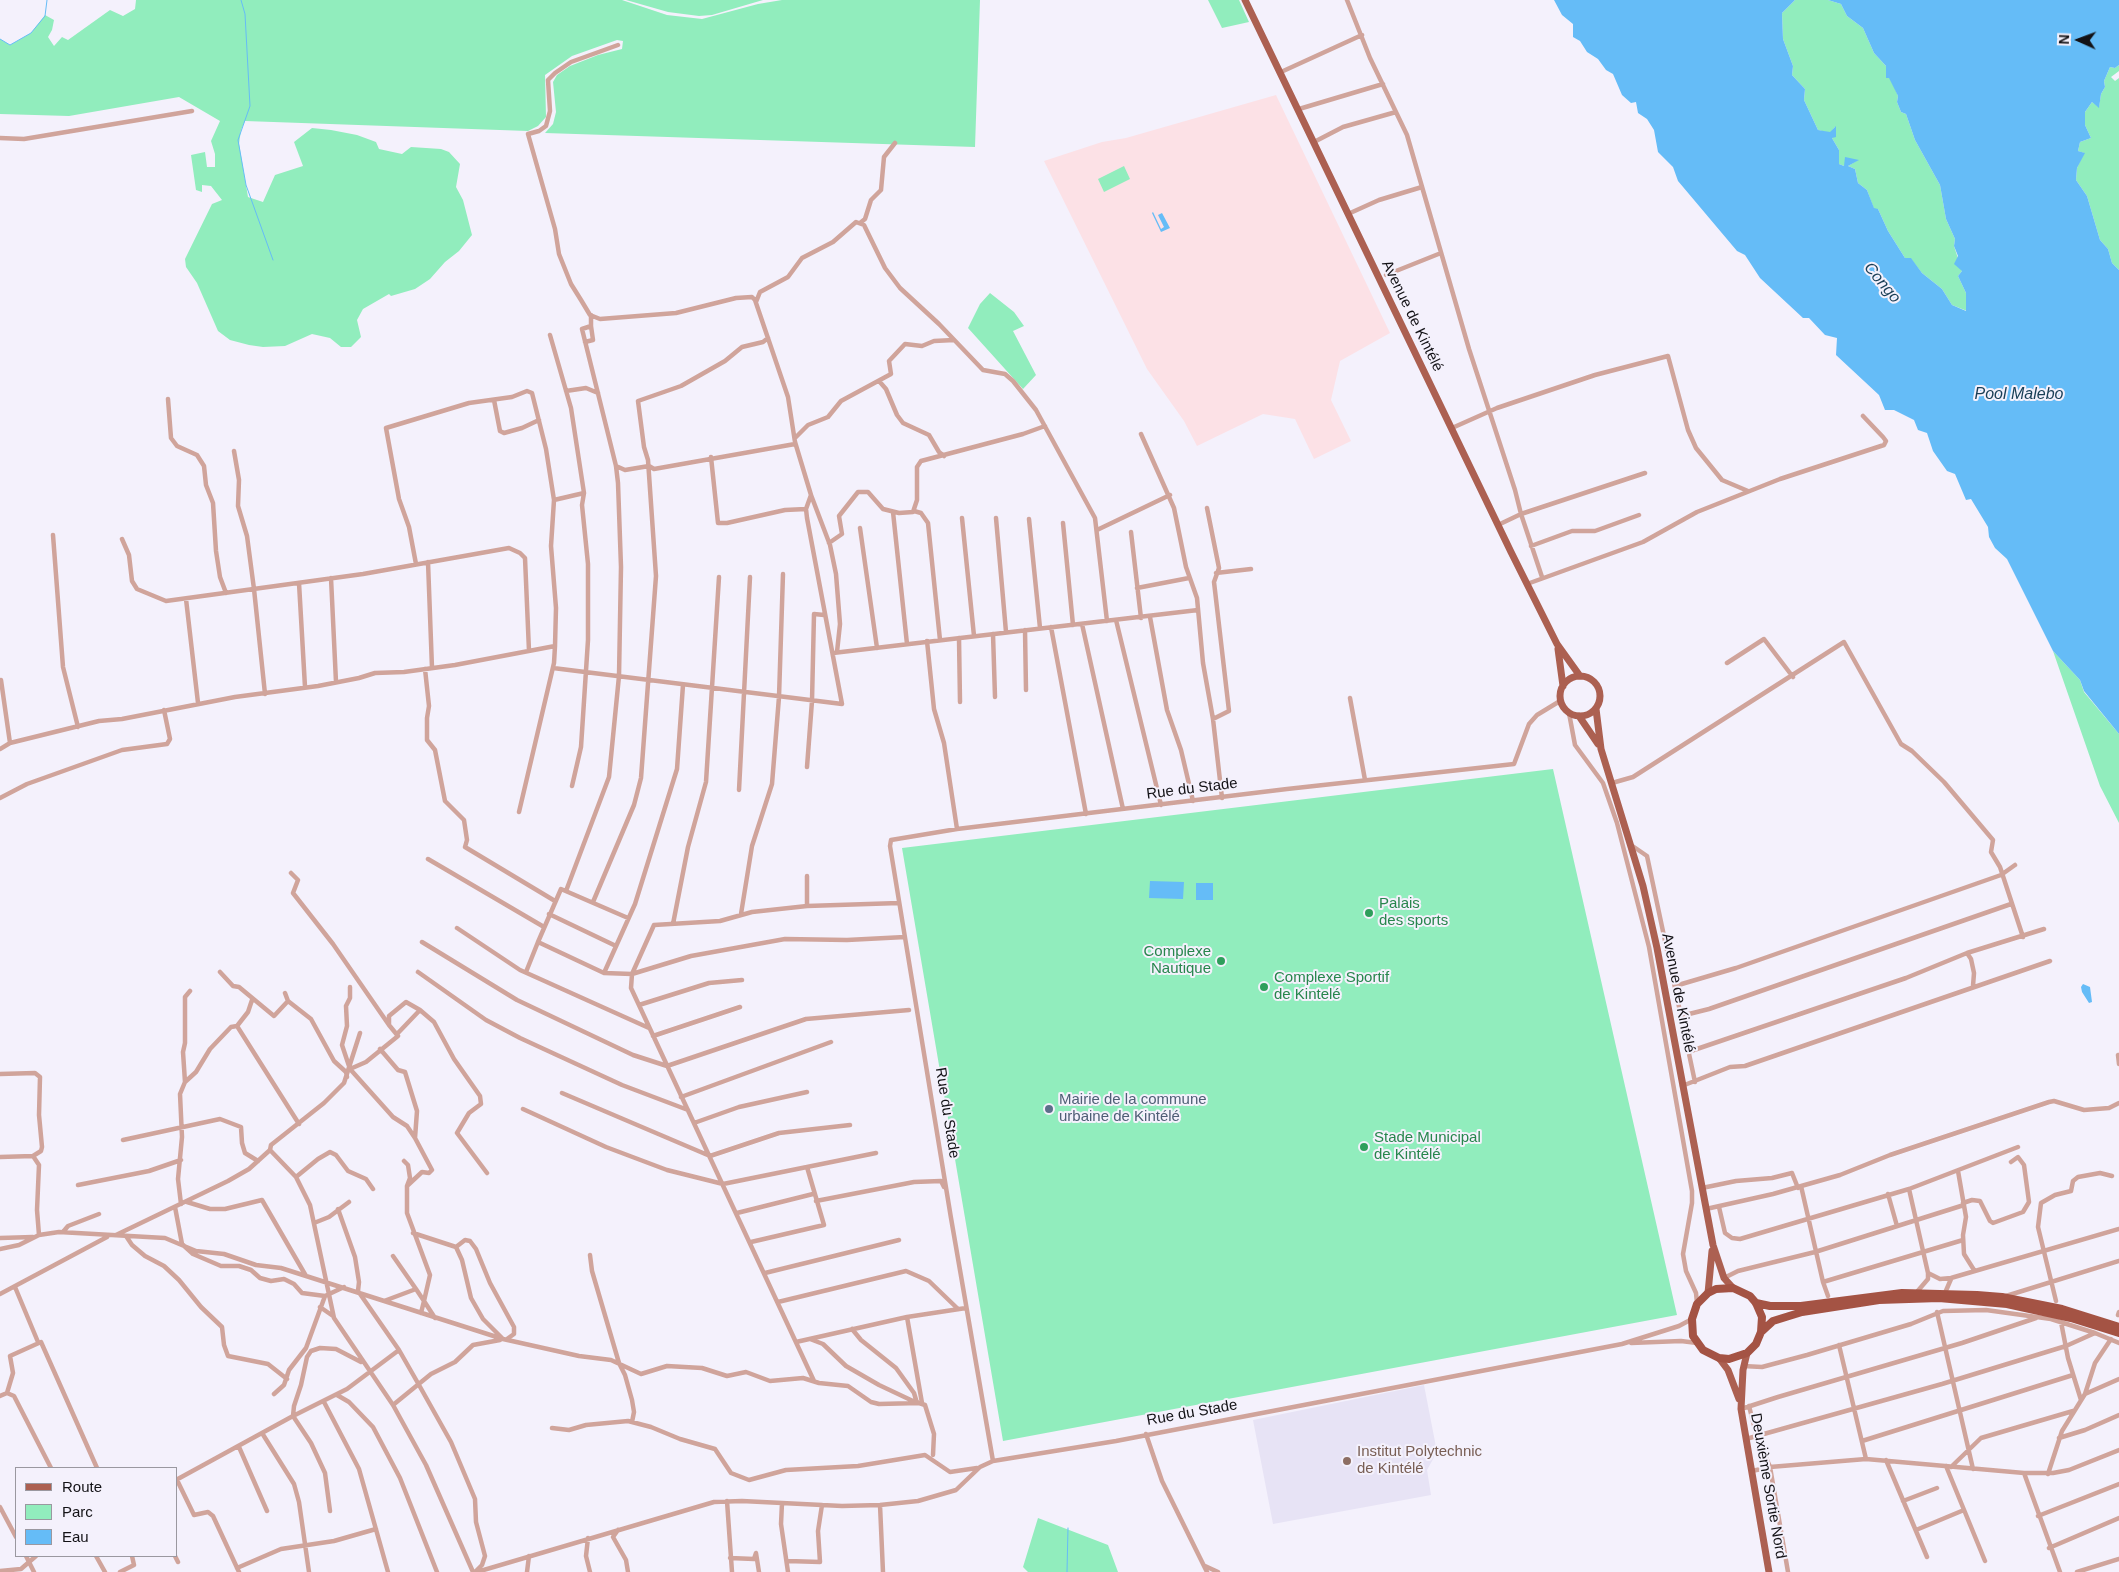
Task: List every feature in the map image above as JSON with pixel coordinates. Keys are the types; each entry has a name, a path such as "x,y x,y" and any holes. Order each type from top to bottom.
{"highway":[{"path":"1733,1288 1750,1296 1756,1303 1762,1317 1761,1332 1756,1344 1747,1353 1728,1359 1719,1358 1710,1355 1697,1343 1692,1327 1692,1319 1697,1304 1708,1293 1716,1289 1733,1288"},
{"path":"1756,1303 1770,1306 1801,1306 1866,1296 1945,1293 2002,1297 2062,1309 2119,1327"},
{"path":"1761,1332 1773,1321 1802,1312 1880,1300 1918,1298 1964,1300 2024,1307 2071,1318 2119,1333"}],"main road":[{"name":"Avenue de Kintélé","path":"1245,0 1498,526 1557,644 1580,676 1587,677 1598,687 1600,695 1596,709 1601,749 1631,846 1657,948 1713,1245 1724,1278 1733,1288"},
{"name":"Avenue de Kintélé","path":"1557,644 1562,667 1563,686 1560,701"},
{"path":"1563,686 1567,681 1580,676"},
{"path":"1560,701 1569,713 1579,716 1585,716 1596,709"},
{"name":"Avenue de Kintélé","path":"1579,716 1601,749"},
{"name":"Avenue de Kintélé","path":"1708,1293 1713,1245"},
{"name":"Deuxième Sortie Nord","path":"1741,1407 1743,1366 1747,1353"},
{"name":"Deuxième Sortie Nord","path":"1719,1358 1728,1370 1741,1407 1769,1572"}],"street":[{"path":"1347,0 1407,134 1489,411 1542,577"},
{"path":"1281,72 1362,35"},
{"path":"585,342 593,340 591,315 571,284 564,267 528,134 539,131 546,126 550,111 548,80 555,72 571,62 618,44"},
{"path":"1299,109 1383,84"},
{"path":"0,138 24,139 192,111"},
{"path":"1314,142 1344,127 1396,112"},
{"path":"756,302 760,292 788,277 802,258 820,250 851,226 860,223 865,218 871,200 881,190 884,157 895,143"},
{"path":"1348,214 1379,200 1422,187"},
{"path":"860,223 900,288 939,324 983,370 1005,374 1013,380 1036,410 1095,518 1106,621"},
{"path":"1386,275 1441,253"},
{"path":"591,315 610,320 676,313 736,298 752,297 756,302 788,397 795,442 811,495 830,544 840,624 835,653"},
{"path":"566,891 609,777 618,676 621,566 616,466 582,329 591,326"},
{"path":"550,335 571,408 584,493 582,505 588,574 586,672 581,747 572,786"},
{"path":"593,902 634,805 641,778 650,681 656,576 649,473 651,467 644,447 638,401 681,386 725,361 742,347 763,342 768,338"},
{"path":"616,466 625,470 651,467 795,442 808,425 828,417 841,401 891,374 889,362 905,344 922,346 934,341 954,340"},
{"path":"1452,428 1489,411 1595,375 1668,356 1688,430 1696,448 1722,480 1750,492"},
{"path":"879,381 886,389 897,415 903,423 929,436 944,456"},
{"path":"566,392 586,388 598,393"},
{"path":"416,564 409,528 399,499 386,428 459,406 494,400 527,391 532,393 546,449 554,500 551,546 556,608 556,646 553,668 519,812"},
{"path":"168,399 172,438 177,446 197,455 204,466 206,485 213,503 216,551 220,577 226,593"},
{"path":"494,400 500,432 522,428 539,420"},
{"path":"1527,584 1643,542 1697,512 1804,470 1884,445 1883,437 1863,416"},
{"path":"830,544 842,534 839,516 858,492 868,492 878,506 893,512 908,514 914,511 917,500 917,467 921,462 1023,434 1045,426"},
{"path":"1140,434 1170,495 1189,578 1197,598 1203,663 1213,719 1222,798"},
{"path":"927,459 935,446"},
{"path":"234,450 238,474 238,506 246,536 254,589 264,694"},
{"path":"712,457 718,522 727,523 785,510 806,508"},
{"path":"1498,526 1521,514 1644,473"},
{"path":"554,500 584,493"},
{"path":"553,668 842,704 835,653 824,615 806,508 811,495"},
{"path":"1097,530 1170,495"},
{"path":"1207,508 1218,564 1214,582 1229,711 1213,719"},
{"path":"914,511 921,514 928,523 940,640"},
{"path":"893,512 907,644"},
{"path":"1531,546 1572,530 1595,531 1639,515"},
{"path":"962,518 974,636"},
{"path":"996,518 1006,632"},
{"path":"1029,519 1040,628"},
{"path":"1063,523 1073,625"},
{"path":"860,528 877,648"},
{"path":"1131,532 1141,618"},
{"path":"53,535 63,667 78,727"},
{"path":"122,539 129,555 132,581 137,590 166,601 299,583 509,548 520,553 525,558 529,651"},
{"path":"428,562 432,668"},
{"path":"1216,573 1251,569"},
{"path":"741,914 752,846 772,784 779,697 782,574"},
{"path":"739,790 746,693 750,577"},
{"path":"331,578 336,682"},
{"path":"673,924 688,847 706,782 719,578"},
{"path":"1137,588 1189,578"},
{"path":"299,583 305,688"},
{"path":"186,598 198,703"},
{"path":"835,653 1198,610"},
{"path":"807,767 812,701 814,614 824,615"},
{"path":"1150,617 1167,710 1181,750 1193,801"},
{"path":"1116,620 1161,805"},
{"path":"1082,624 1123,809"},
{"path":"1051,627 1086,814"},
{"path":"1025,630 1026,690"},
{"path":"993,634 995,697"},
{"path":"959,638 960,702"},
{"path":"1727,664 1764,639 1793,677"},
{"path":"927,642 934,709 944,743 957,829"},
{"path":"1612,783 1633,777 1736,710 1793,677 1844,642 1902,744 1912,751 1944,782 1993,840 1991,852 2000,867 2022,937"},
{"path":"0,749 10,743 99,721 122,719 198,703 305,688 375,673 432,668 556,646"},
{"path":"425,669 429,706 426,718 427,740 435,750 445,801 464,820 467,840 465,847 555,901"},
{"path":"2,680 10,743"},
{"path":"604,973 628,918 678,769 683,685"},
{"path":"1350,698 1365,780"},
{"name":"Rue du Stade","path":"1560,701 1537,715 1529,724 1523,734 1514,764 957,829 891,840 890,846 946,1190 994,1461 1622,1344 1679,1326 1692,1319"},
{"path":"0,798 36,781 122,750 167,744 170,739 164,710"},
{"path":"1569,713 1575,744 1603,783 1617,822 1649,947 1688,1165 1692,1203 1683,1254 1686,1271 1696,1293 1697,1304"},
{"path":"1631,846 1647,856 1695,1082"},
{"path":"428,859 544,927"},
{"path":"1675,986 1736,968 2001,875 2016,866"},
{"path":"291,873 298,880 293,893 333,944 389,1025 398,1034"},
{"path":"807,876 807,906"},
{"path":"526,972 560,888 628,918"},
{"path":"814,1381 751,1242 631,988 632,974 654,925 720,921 741,914 807,906 899,903"},
{"path":"1681,1016 1708,1010 2011,904"},
{"path":"549,914 616,946"},
{"path":"457,928 526,972 649,1028"},
{"path":"1688,1052 1906,978 1967,953 2044,929"},
{"path":"538,942 604,973 632,974 691,956 785,939 847,940 905,937"},
{"path":"422,942 518,1000 633,1055 667,1066 806,1019 909,1010"},
{"path":"1967,953 1971,959 1974,973 1973,986"},
{"path":"1682,1086 1730,1067 1745,1066 2050,960"},
{"path":"220,972 232,986 239,987 252,1000 274,1016 288,1001"},
{"path":"418,972 486,1020 520,1038 622,1085 688,1110"},
{"path":"639,1005 709,983 742,980"},
{"path":"350,987 350,998 346,1006 346,1026 342,1045 350,1069 393,1117 406,1126 415,1138 432,1170 429,1173 422,1172 407,1186"},
{"path":"183,1203 178,1175 181,1160 182,1127 180,1094 185,1082 185,997 190,991"},
{"path":"285,993 288,1001 311,1019 334,1061 346,1072 347,1078"},
{"path":"185,1082 196,1072 210,1049 231,1027 237,1026 248,1012 252,1000"},
{"path":"389,1025 390,1013 406,1002 420,1010 434,1022 454,1059 480,1096 481,1104 469,1113 457,1133 487,1173"},
{"path":"653,1036 740,1007"},
{"path":"350,1069 366,1062 390,1044 420,1010"},
{"path":"237,1026 299,1124"},
{"path":"114,1236 247,1170 258,1161 270,1150 271,1145 299,1124 338,1090 347,1078 360,1032"},
{"path":"681,1097 831,1042"},
{"path":"380,1050 398,1070 405,1072 417,1110 415,1138"},
{"path":"2118,1055 2119,1064"},
{"path":"0,1074 34,1074 41,1080 39,1115 42,1147 41,1151 33,1156 0,1157"},
{"path":"694,1123 739,1107 807,1092"},
{"path":"562,1093 710,1156 779,1133 850,1125"},
{"path":"1706,1209 1800,1187 2049,1102 2054,1101 2084,1110 2109,1108 2119,1103"},
{"path":"523,1109 606,1147 659,1167 723,1184 876,1153"},
{"path":"123,1140 220,1119 241,1127 245,1152 258,1161"},
{"path":"1720,1207 1725,1233 1736,1239 1909,1188 2018,1147"},
{"path":"270,1150 296,1177 310,1205 327,1283 326,1294 306,1348 289,1370 284,1384 274,1394"},
{"path":"296,1177 330,1152 336,1155 348,1171 366,1179 373,1189"},
{"path":"263,1156 274,1155"},
{"path":"33,1156 39,1165 36,1236"},
{"path":"1724,1278 1738,1271 1816,1252 1972,1200 1980,1201 1990,1221 1993,1223 2023,1212 2028,1202 2024,1165 2018,1157 2011,1162"},
{"path":"78,1185 149,1171 181,1160"},
{"path":"404,1161 408,1165 410,1178 407,1186 406,1205 413,1233 430,1275 420,1313"},
{"path":"751,1242 824,1226 813,1194 807,1166"},
{"path":"1958,1171 1966,1220 1963,1240 1965,1258 1974,1270"},
{"path":"1702,1188 1736,1181 1772,1178 1792,1173 1800,1187 1809,1219 1822,1282 1828,1296"},
{"path":"2056,1301 2038,1227 2042,1201 2055,1194 2071,1192 2073,1181 2078,1177 2100,1173 2112,1176"},
{"path":"816,1201 914,1182 941,1181 946,1190"},
{"path":"1909,1188 1928,1273 1928,1279 1916,1293"},
{"path":"737,1213 813,1194"},
{"path":"1888,1194 1897,1226"},
{"path":"183,1203 225,1210 262,1200 306,1276"},
{"path":"314,1223 328,1217 348,1202"},
{"path":"175,1207 182,1244 193,1254 221,1266 239,1266 271,1281 284,1279 294,1284 302,1293 326,1294 344,1287"},
{"path":"338,1208 347,1229 355,1257 359,1282 358,1291 419,1385 451,1442 475,1499 476,1522 485,1556 482,1565 475,1572"},
{"path":"63,1232 68,1226 99,1214"},
{"path":"1928,1273 1940,1278 1951,1278 2119,1229"},
{"path":"0,1238 63,1232 165,1238 196,1251 224,1254 256,1265 281,1268 358,1291 435,1319 503,1339 579,1356 612,1360 641,1374 667,1366 702,1368 727,1376 746,1372 779,1382 803,1378 848,1386 871,1402 879,1404 919,1403"},
{"path":"413,1233 456,1247 462,1260 471,1298 483,1319 503,1339"},
{"path":"0,1249 19,1245 36,1236"},
{"path":"0,1294 108,1236"},
{"path":"126,1236 139,1251 164,1266 179,1280 202,1308 222,1326 224,1345 228,1356 268,1364 286,1378"},
{"path":"393,1405 431,1374 455,1362 473,1345 510,1338 514,1334 514,1327 490,1283 476,1249 470,1242 465,1240 456,1247"},
{"path":"765,1273 899,1240"},
{"path":"1822,1282 1963,1240"},
{"path":"590,1255 592,1271 632,1400 634,1412 632,1422"},
{"path":"394,1256 435,1319"},
{"path":"2002,1297 2119,1261"},
{"path":"778,1302 906,1271 928,1281 958,1309"},
{"path":"1945,1293 1946,1286 1951,1278"},
{"path":"15,1287 38,1342 42,1343 97,1467"},
{"path":"384,1300 416,1289"},
{"path":"326,1294 334,1318 393,1405 432,1476 475,1572"},
{"path":"320,1307 334,1318"},
{"path":"796,1342 907,1316 966,1308"},
{"path":"1743,1366 1766,1366 1911,1324 1937,1312 1986,1310 2038,1317 2061,1322 2119,1343"},
{"path":"1937,1312 1973,1469"},
{"path":"907,1316 919,1403"},
{"path":"1741,1407 1946,1348 2038,1317"},
{"path":"2061,1322 2073,1375 2081,1400"},
{"path":"852,1329 860,1340 896,1368 919,1403"},
{"path":"1746,1439 1854,1410 2066,1346 2095,1333"},
{"path":"810,1339 823,1344 846,1366 879,1386 919,1403 928,1409 933,1428 934,1455"},
{"path":"2048,1474 2059,1438 2073,1411 2085,1394 2095,1363 2111,1339"},
{"name":"Rue du Stade","path":"1622,1344 1673,1341 1697,1343"},
{"path":"7,1393 13,1374 10,1356 38,1342"},
{"path":"1839,1345 1866,1459"},
{"path":"330,1512 322,1466 293,1416 294,1406 301,1386 308,1354 320,1348 336,1350 351,1355 365,1364"},
{"path":"178,1479 293,1416 336,1395 398,1350"},
{"path":"1862,1441 2073,1375"},
{"path":"2085,1394 2119,1379"},
{"path":"0,1396 7,1393 14,1396 50,1467"},
{"path":"336,1395 350,1402 373,1426 400,1478 436,1572"},
{"path":"324,1402 359,1469 388,1572"},
{"path":"1749,1406 1757,1437 1770,1467 1788,1572"},
{"path":"1948,1466 1980,1438 2073,1411"},
{"path":"2059,1438 2085,1430 2119,1415"},
{"path":"552,1428 569,1430 606,1422 632,1422 715,1449 731,1473 749,1480 786,1470 858,1466 925,1455 950,1472 979,1468 994,1461"},
{"path":"262,1433 294,1484 306,1544 309,1572"},
{"path":"1146,1434 1162,1481 1198,1556 1206,1566 1218,1572"},
{"path":"239,1447 267,1511"},
{"path":"1752,1471 1770,1467 1866,1459 2048,1474 2069,1470 2119,1450"},
{"path":"1886,1460 1927,1558"},
{"path":"1948,1466 1985,1561"},
{"path":"475,1572 695,1507 727,1502 880,1505 918,1501 956,1490 979,1468"},
{"path":"2024,1473 2049,1548 2060,1572"},
{"path":"178,1482 192,1513 196,1515 208,1512 213,1516 238,1570 281,1549 334,1541 376,1529"},
{"path":"2038,1516 2119,1484"},
{"path":"1903,1501 1938,1488"},
{"path":"727,1502 732,1572"},
{"path":"782,1503 781,1524 788,1561 788,1572"},
{"path":"788,1561 820,1562 818,1532 822,1505"},
{"path":"880,1505 883,1572"},
{"path":"0,1507 15,1535"},
{"path":"1916,1530 1964,1510"},
{"path":"2049,1548 2119,1518"},
{"path":"618,1530 613,1537 626,1560 628,1572"},
{"path":"588,1538 586,1556 590,1572"},
{"path":"730,1558 754,1559 756,1553 760,1572"},
{"path":"527,1572 529,1556"},
{"path":"27,1557 34,1572"},
{"path":"0,1571 18,1570 35,1557"},
{"path":"97,1557 105,1572"},
{"path":"120,1572 134,1565 132,1557"},
{"path":"176,1557 178,1562"},
{"path":"2077,1572 2119,1559"},
{"path":"1206,1566 1207,1572"}],"shaded area":[{"path":"1276,95 1390,333 1340,361 1331,400 1351,441 1314,459 1295,419 1263,414 1197,446 1184,421 1147,369 1044,161 1102,142 1126,138"},
{"name":"Institut Polytechnic de Kintélé","path":"1424,1385 1437,1452 1427,1470 1431,1495 1273,1524 1253,1420"}],"green space":[{"path":"136,0 622,0 667,15 702,19 758,4 782,0 980,0 975,147 545,133 553,124 556,112 553,82 557,75 570,66 598,55 622,49 623,41 617,40 572,56 545,75 546,117 538,126 528,131 245,121 241,130 239,144 248,197 263,202 275,175 303,166 294,142 312,128 331,130 357,135 376,142 379,149 402,154 411,147 441,149 449,152 460,164 456,187 463,200 472,235 459,251 445,262 430,279 415,289 391,296 389,294 363,309 357,320 361,337 351,347 341,347 330,338 312,334 285,346 263,347 249,345 230,340 218,331 197,283 186,267 185,259 212,204 222,200 211,186 202,185 202,192 196,190 191,155 205,152 207,167 215,167 215,154 211,141 220,121 179,97 69,116 0,114 0,39 10,45 31,33 45,15 54,20 48,37 54,46 62,37 68,40 110,10 123,16 135,9"},
{"path":"626,0 763,0 712,15 699,16 668,12"},
{"path":"1208,0 1239,0 1249,22 1222,28"},
{"path":"1795,0 1828,0 1841,4 1847,16 1863,28 1874,53 1886,66 1898,96 1897,102 1901,112 1906,114 1915,140 1940,185 1946,219 1955,239 1954,246 1962,271 1958,276 1966,293 1967,311 1952,305 1942,289 1922,273 1911,259 1905,258 1888,231 1878,209 1874,209 1867,190 1858,183 1855,169 1848,166 1858,160 1844,166 1839,164 1839,150 1832,138 1835,127 1830,133 1818,130 1804,100 1805,89 1792,75 1793,66 1783,39 1782,13"},
{"path":"2119,65 2119,71 2111,77 2115,81 2119,78 2119,270 2112,263 2108,249 2100,240 2087,196 2076,180 2077,168 2084,153 2078,151 2080,142 2091,138 2085,125 2085,112 2092,102 2099,107 2101,94 2105,87 2104,81 2110,67 2115,68"},
{"path":"1124,166 1130,179 1104,192 1098,179"},
{"path":"990,293 1014,312 1024,326 1013,331 1036,375 1023,389 968,328 980,304"},
{"path":"2053,651 2080,680 2084,692 2119,734 2119,823 2100,786"},
{"name":"Complexe Sportif de Kintelé","path":"1553,769 1677,1315 1003,1441 902,848"},
{"path":"1038,1518 1108,1545 1118,1572 1028,1572 1023,1567"}],"water":[{"name":"Pool Malebo","path":"1554,0 1795,0 1782,13 1783,39 1793,66 1792,75 1805,89 1804,100 1818,130 1830,132 1836,126 1836,137 1832,138 1839,150 1839,164 1844,166 1845,157 1859,160 1848,166 1855,169 1858,183 1867,190 1874,208 1878,209 1888,231 1905,258 1911,258 1922,273 1942,289 1952,305 1966,311 1966,293 1958,276 1962,271 1954,264 1958,256 1954,246 1955,239 1946,219 1940,185 1915,140 1906,114 1901,112 1897,102 1898,96 1889,78 1886,78 1886,66 1874,53 1863,28 1847,16 1841,4 1828,0 2119,0 2119,65 2115,68 2110,67 2104,81 2105,87 2101,94 2099,108 2092,102 2085,112 2085,125 2091,138 2080,142 2078,151 2085,153 2077,168 2076,180 2087,196 2100,240 2108,249 2112,263 2119,270 2119,734 2084,691 2080,680 2053,651 2007,559 1995,548 1989,537 1988,527 1971,499 1966,500 1955,474 1947,471 1933,451 1927,433 1918,430 1914,420 1894,410 1885,410 1879,395 1836,355 1837,338 1825,335 1809,318 1803,318 1760,278 1745,255 1737,251 1678,181 1673,167 1658,152 1654,130 1647,119 1638,113 1636,102 1631,103 1622,95 1613,74 1606,70 1598,59 1587,52 1580,41 1573,37 1573,24 1562,15"},
{"path":"1153,212 1161,229 1164,227 1158,215 1162,213 1170,228 1161,232"},
{"path":"1150,881 1184,882 1183,899 1149,898"},
{"path":"1196,883 1213,883 1213,900 1196,900"},
{"path":"2083,984 2090,987 2092,1002 2089,1003 2082,992 2081,987"}],"waterway":[{"path":"0,39 10,45 31,33 45,16 47,0"},
{"path":"241,0 245,14 250,106 238,140 246,185 273,260"},
{"path":"1067,1572 1068,1528"}],"place":[{"name":"Palais des sports","path":"1369,913"},
{"name":"Complexe Nautique","path":"1221,961"},
{"name":"Complexe Sportif de Kintelé","path":"1264,987"},
{"name":"Mairie de la commune urbaine de Kintélé","path":"1049,1109"},
{"name":"Stade Municipal de Kintélé","path":"1364,1147"},
{"name":"Institut Polytechnic de Kintélé","path":"1347,1461"}],"water label":[{"name":"Congo","path":"1882,283"}]}
